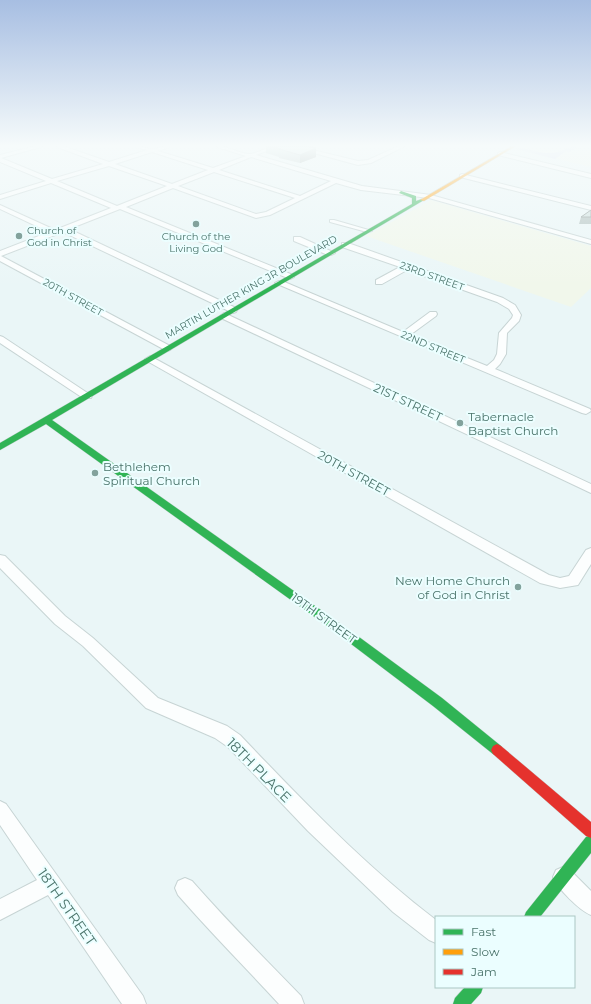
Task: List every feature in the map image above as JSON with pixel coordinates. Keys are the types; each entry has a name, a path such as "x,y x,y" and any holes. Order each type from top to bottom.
{"main road":[{"path":"403,193 414,197 414,205"},
{"name":"MARTIN LUTHER KING JR BOULEVARD","path":"0,447 434,193"},
{"name":"19TH STREET","path":"46,420 290,593 424,691 462,720 591,831"},
{"path":"532,916 591,842"},
{"path":"461,1004 474,988"}],"street":[{"path":"0,197 13,193"},
{"path":"82,193 290,277"},
{"path":"0,254 154,193"},
{"path":"191,193 256,216 268,214 311,193"},
{"path":"285,193 301,198"},
{"path":"407,193 429,196 591,242"},
{"path":"533,193 591,208"},
{"path":"584,206 591,200"},
{"path":"0,207 54,232"},
{"path":"332,221 369,231"},
{"path":"62,229 233,310"},
{"path":"297,239 331,252"},
{"name":"23RD STREET","path":"345,245 500,300 512,306 516,312 516,319 503,333 504,342 502,356 496,364 488,370"},
{"name":"20TH STREET","path":"0,258 167,348"},
{"path":"379,282 406,267"},
{"name":"22ND STREET","path":"279,283 589,411"},
{"path":"404,335 433,314"},
{"name":"21ST STREET","path":"224,316 591,489"},
{"path":"0,339 87,396"},
{"name":"20TH STREET","path":"150,359 545,579 560,583 573,581 591,554"},
{"name":"18TH PLACE","path":"0,560 60,620 96,650 152,703 221,732 234,741 314,825 400,905 435,932"},
{"name":"18TH STREET","path":"0,810 50,884 135,1004"},
{"path":"563,877 591,905"},
{"path":"0,910 50,884"},
{"path":"185,888 217,925 246,953 293,1004"}],"shaded area":[{"path":"431,200 591,246 591,288 571,307 366,236"}],"building":[{"path":"591,210 591,217 581,217"}],"traffic: fast":[{"path":"403,193 414,197 414,205"},
{"path":"0,447 422,200"},
{"path":"46,420 334,625 437,702 497,750"},
{"path":"532,916 591,842"},
{"path":"461,1004 474,988"}],"traffic: slow":[{"path":"422,200 434,193"}],"traffic: jam":[{"path":"497,750 591,831"}],"place":[{"name":"Church of the Living God","path":"196,224"},
{"name":"Church of God in Christ","path":"19,236"},
{"name":"Tabernacle Baptist Church","path":"460,423"},
{"name":"Bethlehem Spiritual Church","path":"95,473"},
{"name":"New Home Church of God in Christ","path":"518,587"}]}
